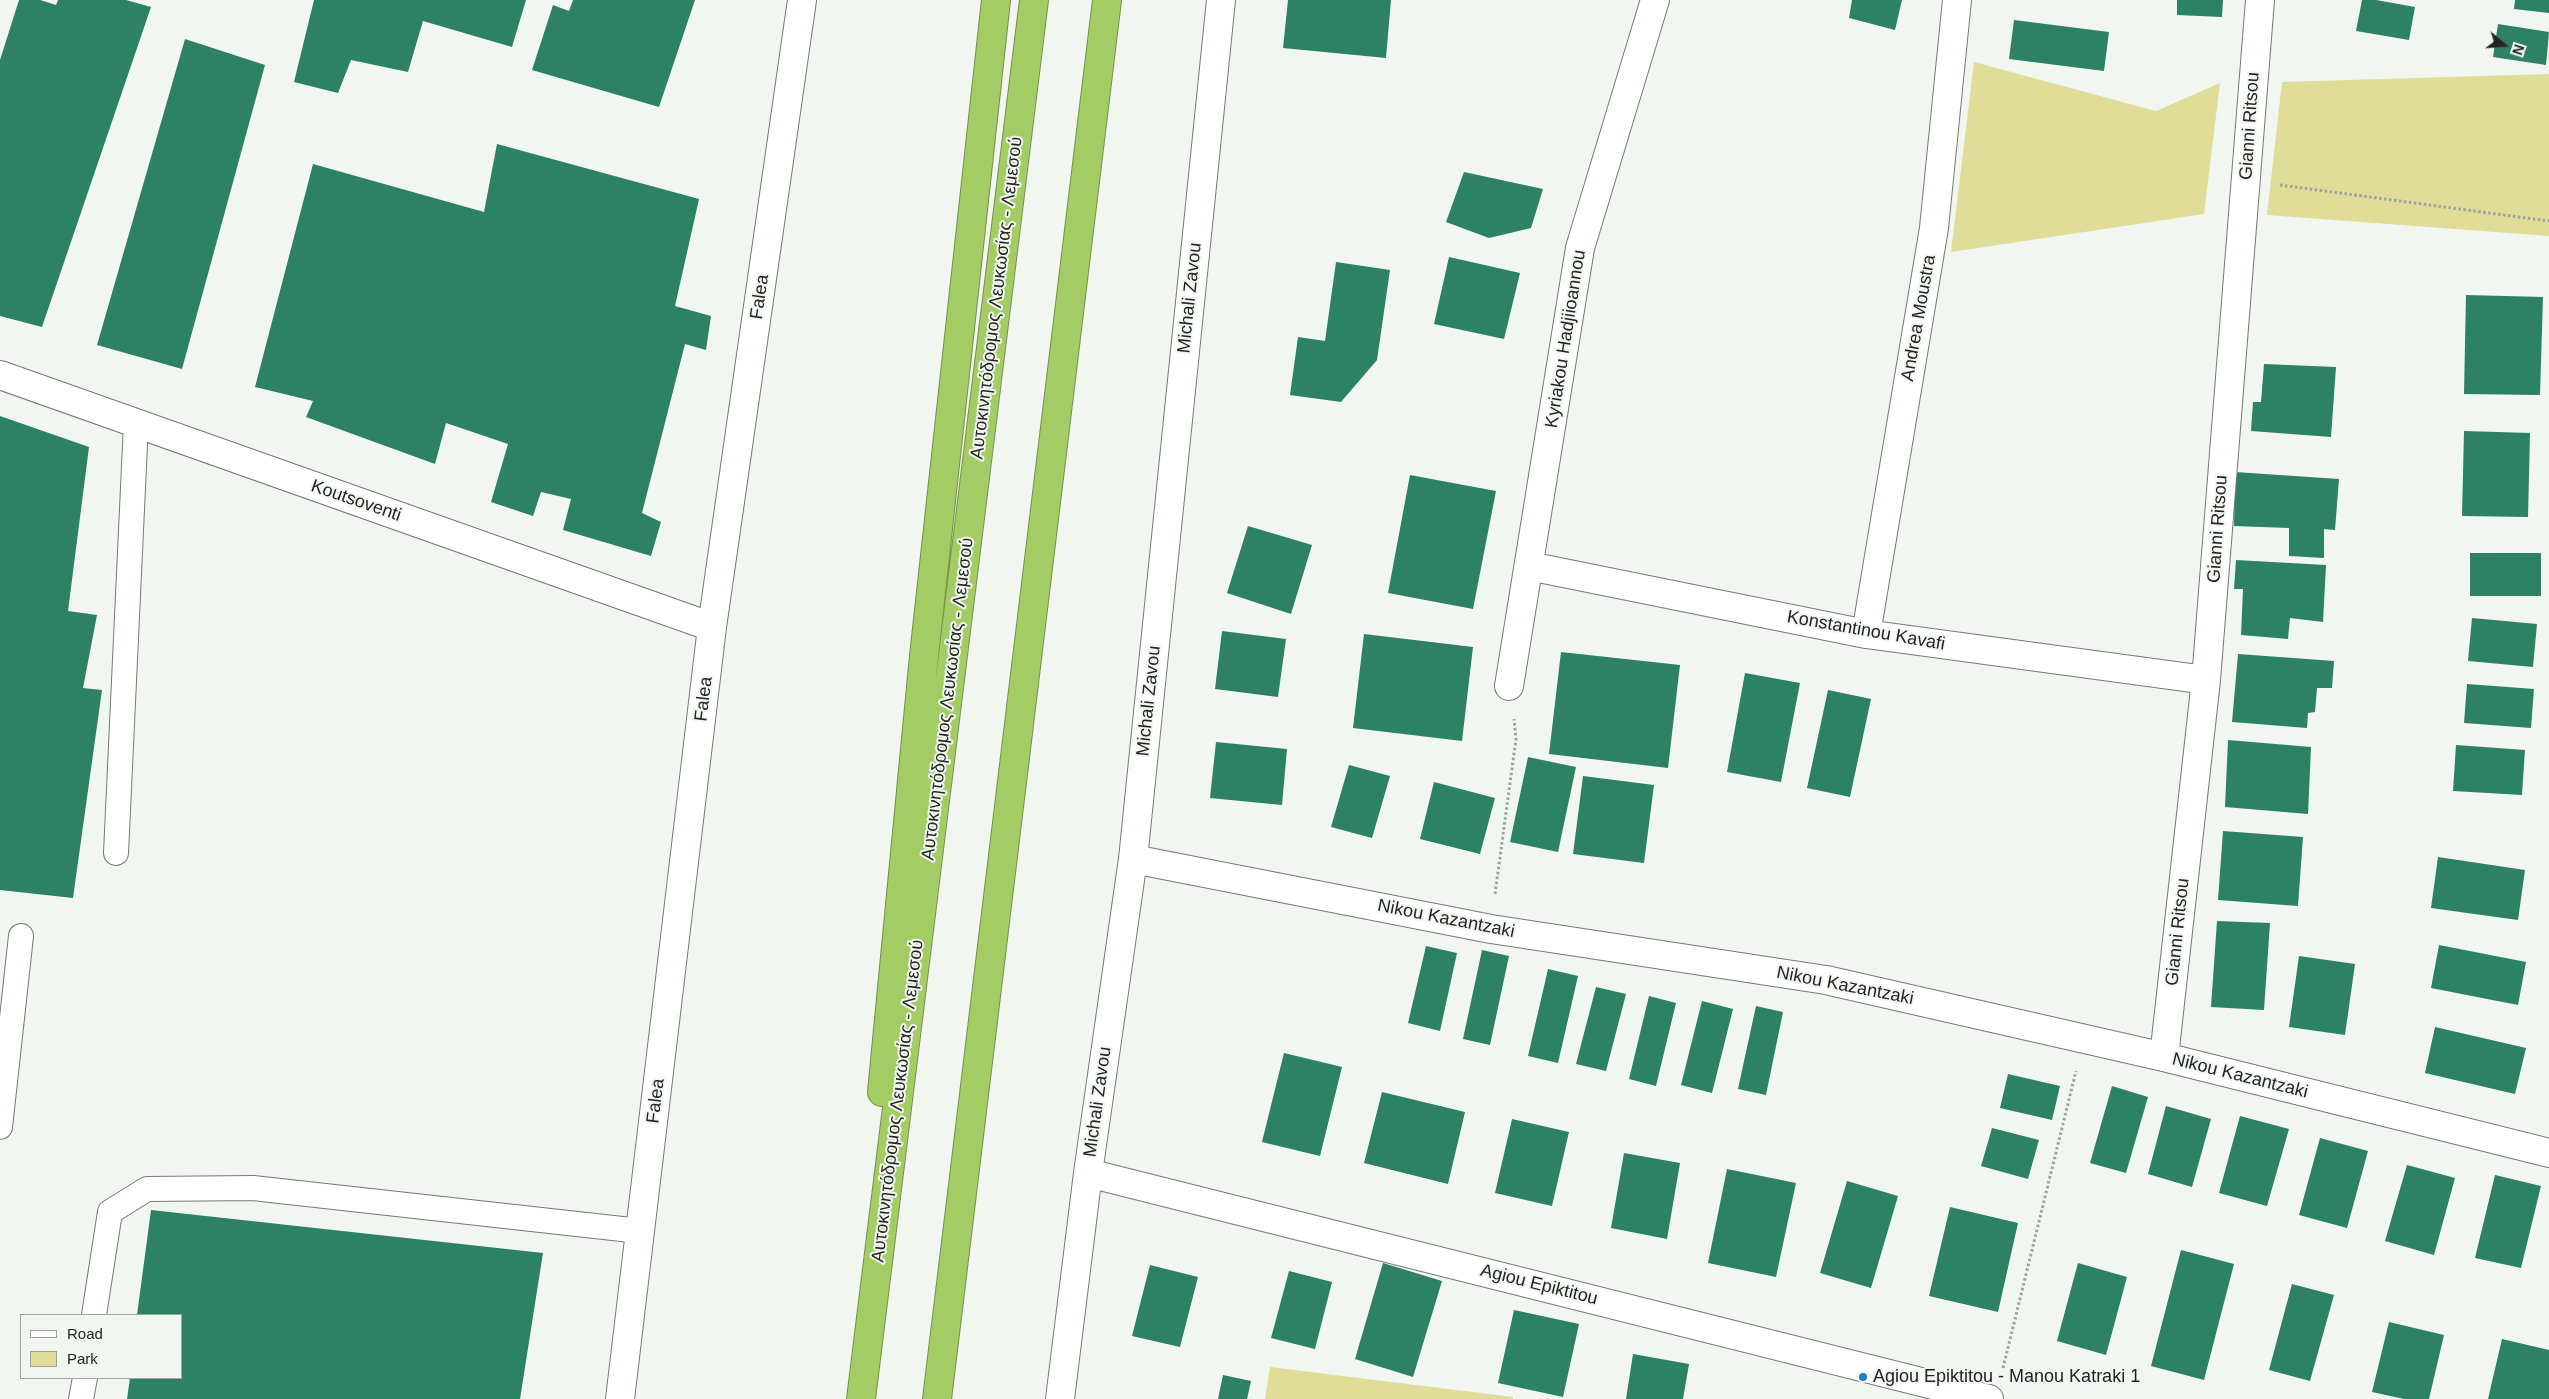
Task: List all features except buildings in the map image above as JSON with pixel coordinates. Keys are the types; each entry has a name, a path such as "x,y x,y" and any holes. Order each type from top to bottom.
{"highway":[{"path":"867,1356 883,1072 924,656 996,0"},
{"name":"Αυτοκινητόδρομος Λευκωσίας - Λεμεσού","path":"862,1399 1034,0"},
{"path":"937,1399 1107,0"},
{"path":"1098,72 1113,0"}],"street":[{"name":"Falea","path":"620,1399 712,627 802,0"},
{"name":"Michali Zavou","path":"1060,1399 1088,1173 1133,858 1221,0"},
{"name":"Kyriakou Hadjiioannou","path":"1509,686 1580,248 1655,0"},
{"name":"Andrea Moustra","path":"1866,634 1934,228 1957,0"},
{"name":"Gianni Ritsou","path":"2164,1058 2206,680 2260,0"},
{"name":"Koutsoventi","path":"0,375 712,627"},
{"name":"Konstantinou Kavafi","path":"1529,566 1866,634 2206,680"},
{"name":"Nikou Kazantzaki","path":"1133,858 1491,929 1826,980 2164,1058 2549,1153"},
{"name":"Agiou Epiktitou","path":"1088,1173 1989,1399"}],"lane":[{"path":"116,853 136,423"},
{"path":"0,1127 21,936"},
{"path":"94,1314 110,1212 147,1189 253,1188 640,1231"},
{"path":"81,1399 85,1379"}],"path":[{"path":"2245,180 2549,221"},
{"path":"1491,929 1516,739 1509,686"},
{"path":"2002,1371 2084,1039"}],"green space":[{"path":"1974,62 2156,111 2220,83 2204,214 1951,252"},
{"path":"2549,74 2549,236 2267,215 2282,82"},
{"path":"1270,1367 1513,1397 1513,1399 1265,1399"}],"place":[{"name":"Agiou Epiktitou - Manou Katraki 1","path":"1863,1377"}]}
